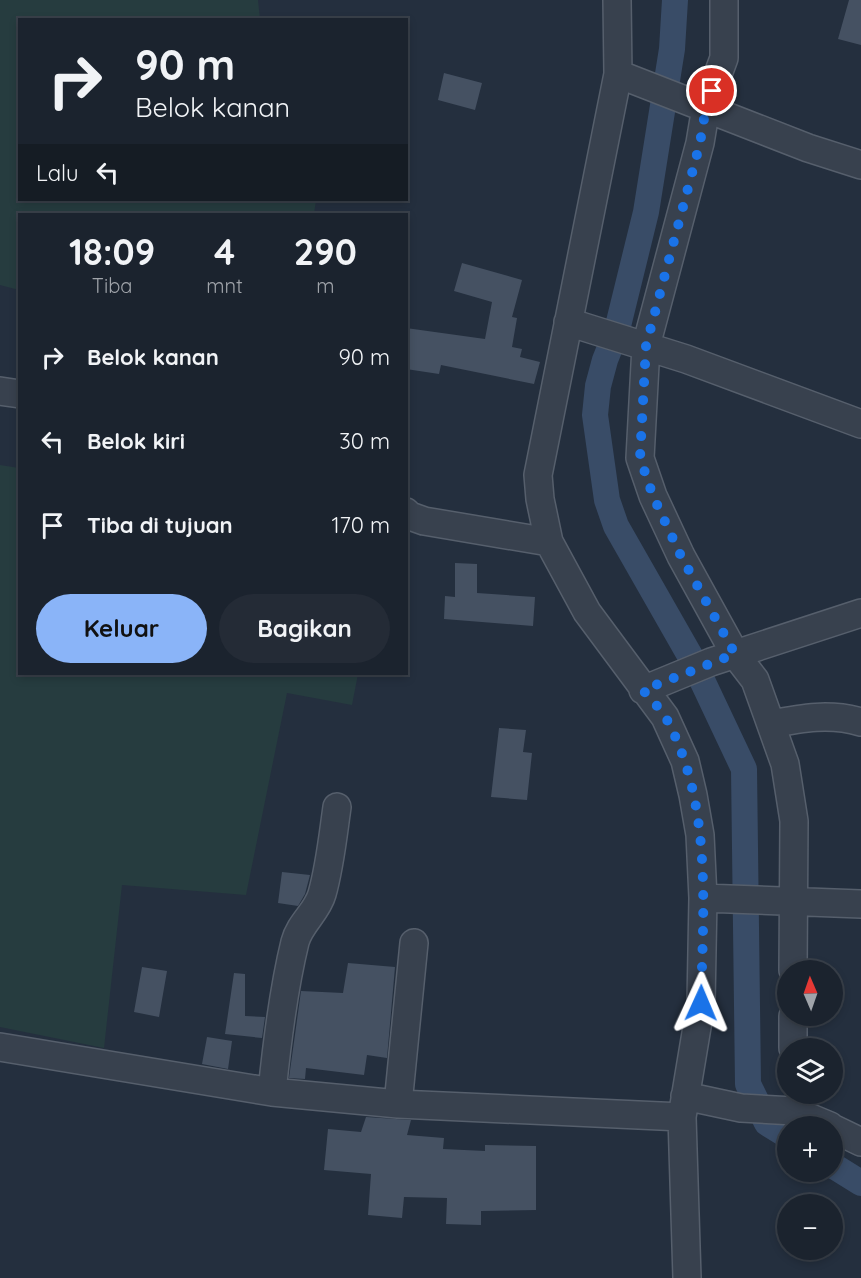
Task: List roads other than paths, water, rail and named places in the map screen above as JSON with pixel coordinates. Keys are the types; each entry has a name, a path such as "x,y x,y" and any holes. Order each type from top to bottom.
{"street":[{"path":"617,0 618,74 578,325 538,475 540,500 549,542 587,612 665,717 686,761 699,835 703,898 701,1003 683,1107 687,1278"},
{"path":"724,0 724,58 697,104 700,143 639,343 640,458 644,475 681,556 723,658 755,680 785,764 794,821 781,901 790,960"},
{"path":"618,74 808,148 861,165"},
{"path":"578,325 639,343 861,424"},
{"path":"0,391 18,394"},
{"path":"408,514 423,521 549,542"},
{"path":"643,690 670,677 723,658 861,613"},
{"path":"771,724 812,716 842,717 861,722"},
{"path":"272,1092 279,1026 296,939 303,924 316,908 322,894 337,807"},
{"path":"703,898 861,904"},
{"path":"398,1104 414,943"},
{"path":"0,1047 272,1092 398,1104 741,1108 790,1105 810,1116"},
{"path":"843,1133 861,1142"}],"waterway":[{"path":"675,0 672,49 646,212 617,330 598,386 595,415 607,500 616,526 693,661 744,769 748,1084 767,1123 777,1129"},
{"path":"843,1172 861,1183"}]}
